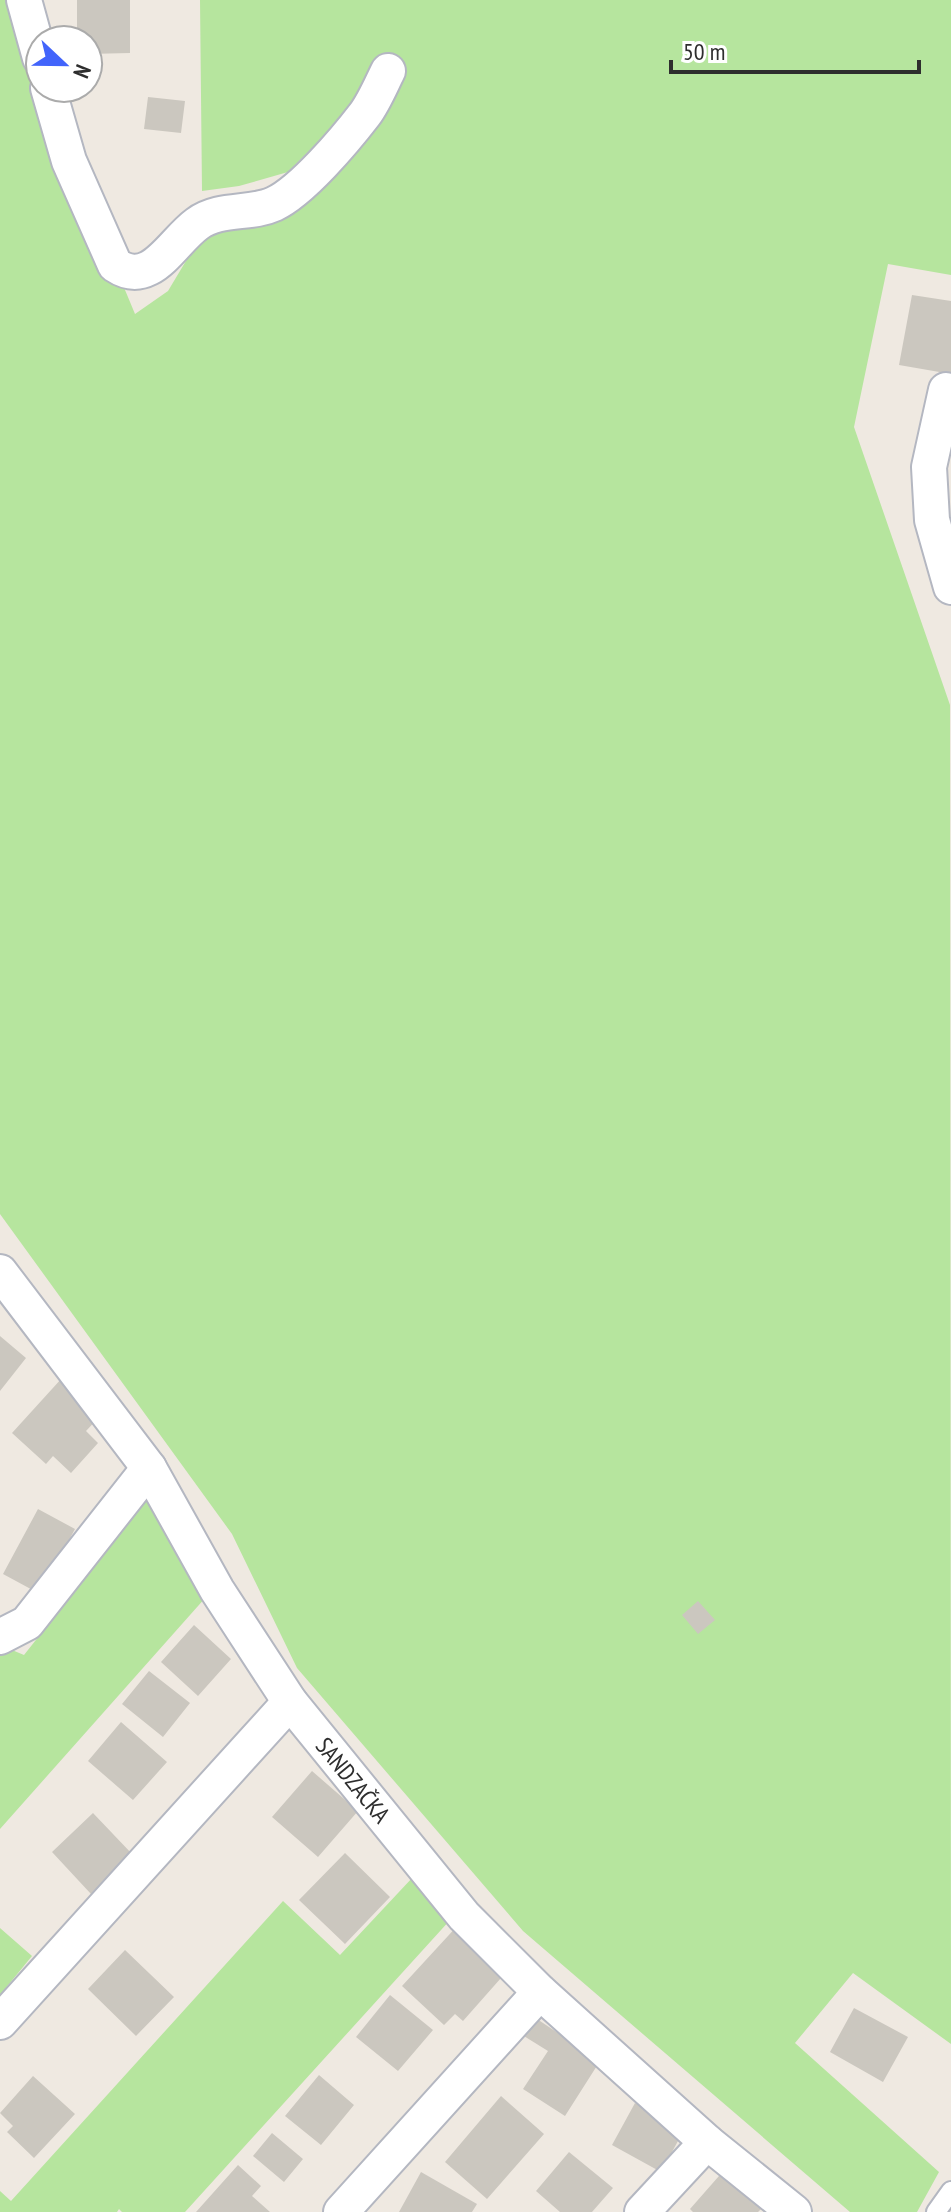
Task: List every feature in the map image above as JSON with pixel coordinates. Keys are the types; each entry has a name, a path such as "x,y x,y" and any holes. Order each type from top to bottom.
{"street":[{"path":"24,0 31,24"},
{"path":"53,104 69,161 115,265 128,274 146,273 199,222 220,214 272,206 296,190 366,112 388,71"},
{"path":"946,390 929,467 932,520 951,587"},
{"name":"SANDZAČKA","path":"0,1272 149,1468 217,1590 290,1702 464,1916 540,1992 707,2142 794,2212"},
{"path":"0,1637 27,1623 149,1468"},
{"path":"0,2022 290,1702"},
{"path":"341,2212 540,1992"},
{"path":"642,2212 707,2142"}],"lane":[{"path":"936,2212 951,2191"}],"green space":[{"path":"0,0 24,0 30,24 24,24 24,104 52,104 59,131 135,314 168,291 211,219 275,218 342,118 288,172 239,186 202,191 200,0 951,0 951,275 888,264 854,427 950,705 951,2044 853,1973 795,2043 939,2172 917,2212 850,2212 523,1931 297,1668 232,1534 0,1214"},
{"path":"155,1490 214,1588 0,1829 0,1645 24,1655"},
{"path":"413,1877 451,1919 185,2212 122,2212 119,2209 117,2212 0,2212 0,2191 11,2201 283,1901 340,1955"},
{"path":"0,1928 32,1956 0,1995"}],"building":[{"path":"77,0 130,0 130,53 104,54 104,24 77,24"},
{"path":"148,97 185,101 181,133 144,129"},
{"path":"912,295 951,301 951,374 899,365"},
{"path":"0,1336 26,1358 0,1391"},
{"path":"62,1378 102,1414 86,1431 98,1443 71,1473 53,1456 46,1464 12,1433"},
{"path":"38,1509 75,1529 40,1594 3,1574"},
{"path":"698,1601 715,1620 698,1634 682,1615"},
{"path":"194,1625 231,1659 198,1696 161,1662"},
{"path":"149,1671 190,1703 163,1737 122,1704"},
{"path":"121,1722 167,1762 133,1800 88,1761"},
{"path":"312,1771 358,1811 318,1857 272,1817"},
{"path":"93,1813 133,1855 91,1894 52,1852"},
{"path":"345,1853 390,1897 345,1944 299,1900"},
{"path":"459,1924 502,1964 495,1972 501,1978 463,2021 455,2014 444,2025 402,1986"},
{"path":"125,1950 174,1997 136,2036 88,1989"},
{"path":"390,1995 433,2030 398,2071 356,2037"},
{"path":"854,2008 908,2037 883,2082 830,2052"},
{"path":"531,2015 600,2061 565,2116 523,2089 548,2051 519,2033"},
{"path":"319,2075 354,2105 321,2145 285,2116"},
{"path":"33,2076 75,2114 34,2158 7,2132 13,2126 0,2113"},
{"path":"501,2096 544,2134 487,2199 445,2162"},
{"path":"635,2103 684,2130 661,2172 612,2145"},
{"path":"272,2133 303,2159 284,2182 253,2156"},
{"path":"569,2152 613,2188 592,2212 560,2212 536,2191"},
{"path":"238,2165 261,2186 252,2196 270,2212 196,2212"},
{"path":"726,2168 766,2204 758,2212 693,2212 690,2209"},
{"path":"421,2172 477,2204 472,2212 399,2212"}]}
